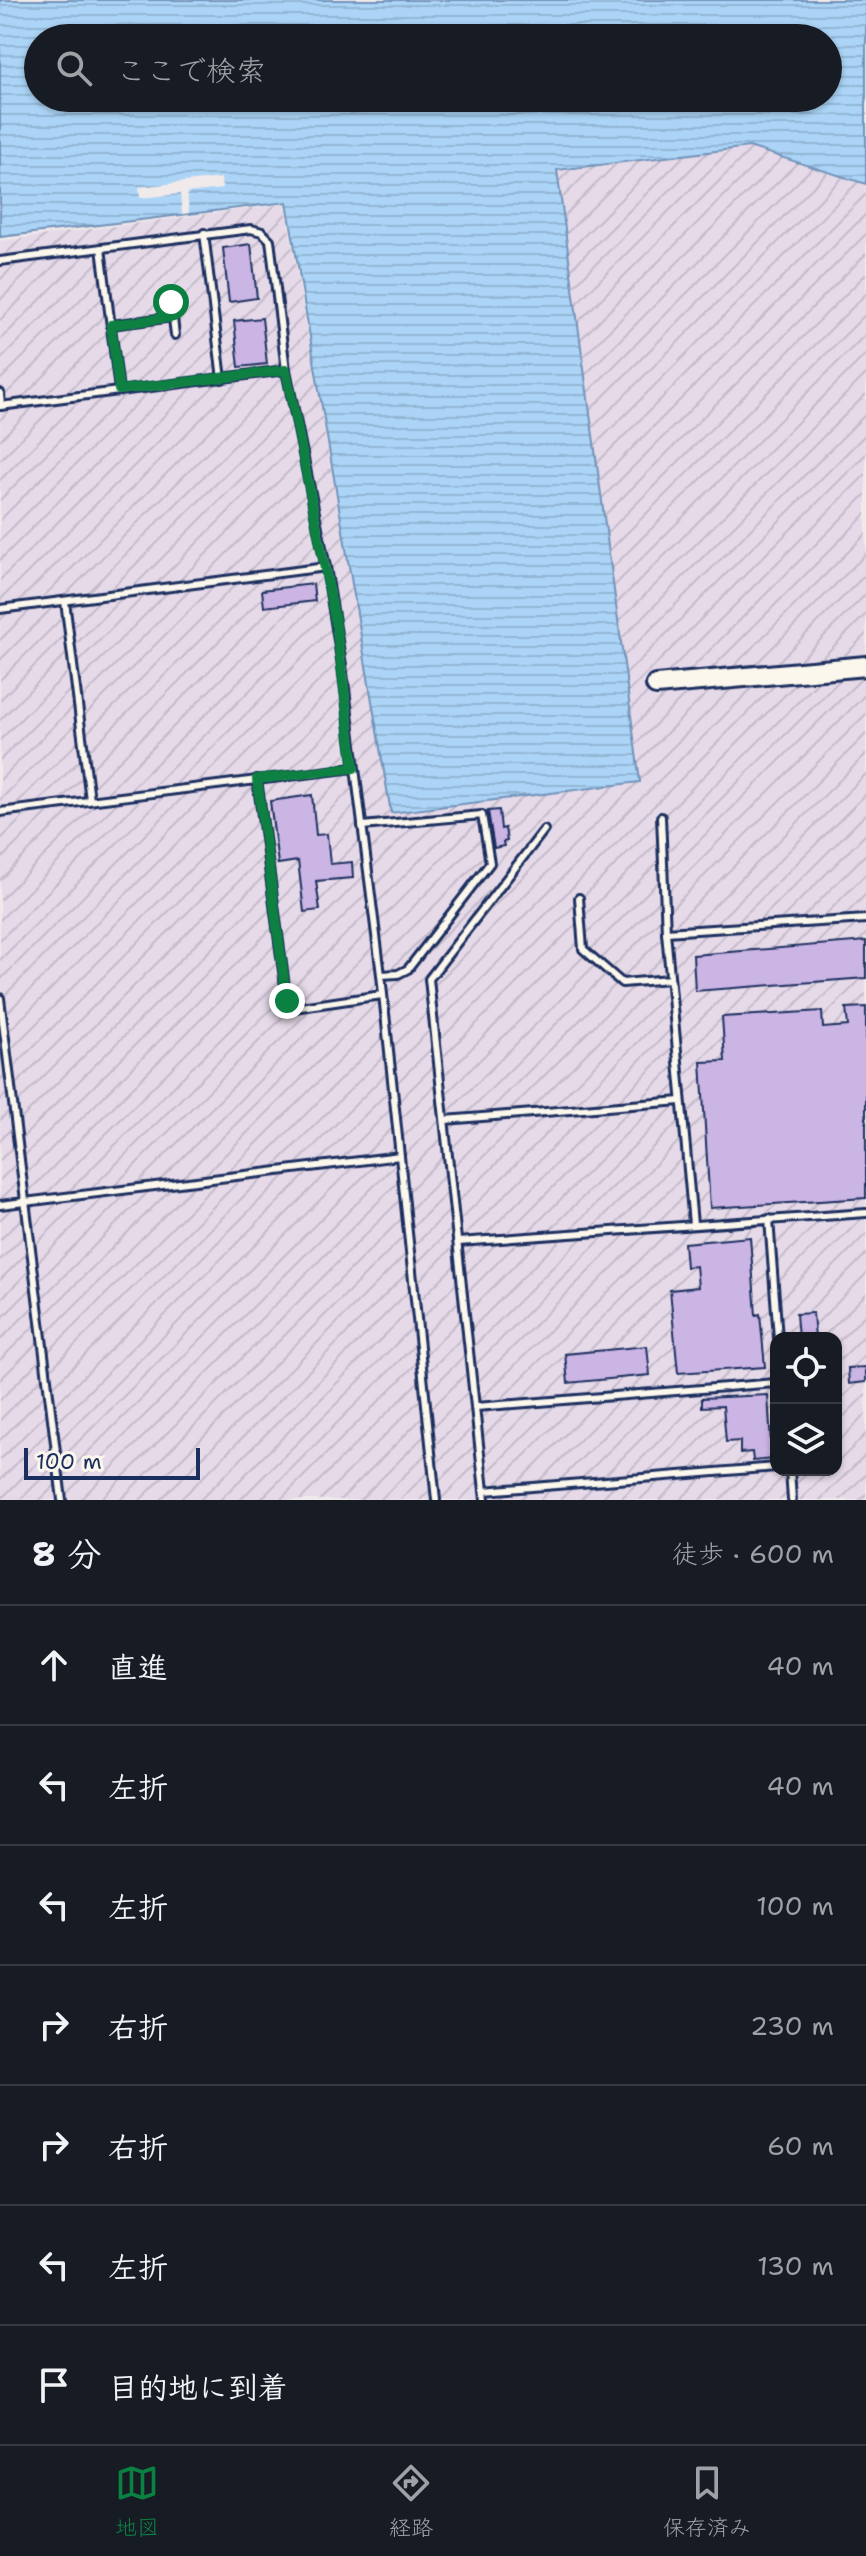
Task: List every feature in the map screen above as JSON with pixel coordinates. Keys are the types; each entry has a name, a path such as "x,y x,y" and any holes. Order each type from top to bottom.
{"street":[{"path":"656,685 866,666"}],"lane":[{"path":"0,261 251,229 262,232 270,240 286,370 340,652 381,975 436,1500"},
{"path":"204,233 222,379"},
{"path":"101,248 119,390"},
{"path":"171,302 175,335"},
{"path":"111,325 173,317"},
{"path":"0,393 1,406 286,370"},
{"path":"0,609 326,567"},
{"path":"65,601 90,800"},
{"path":"0,812 354,768"},
{"path":"257,779 287,1001 294,1008 382,995"},
{"path":"362,826 477,814 484,817 488,847 490,863 413,964 404,972 381,975"},
{"path":"661,817 666,932 693,1224"},
{"path":"485,1500 429,979 544,830"},
{"path":"579,898 583,949 622,983 670,979"},
{"path":"666,932 866,919"},
{"path":"0,998 62,1500"},
{"path":"445,1120 681,1101"},
{"path":"0,1205 400,1156"},
{"path":"458,1242 866,1213"},
{"path":"769,1219 778,1332"},
{"path":"476,1407 770,1383"},
{"path":"484,1491 770,1467"},
{"path":"790,1476 792,1500"}],"shaded area":[{"path":"749,147 866,184 866,1500 0,1500 0,241 285,204 391,813 640,782 557,170"}],"water":[{"path":"0,0 866,0 866,184 749,147 557,170 640,782 391,813 287,202 0,237"}],"pier":[{"path":"221,178 222,189 187,193 189,213 182,214 180,194 140,198 139,187"}],"building":[{"path":"251,244 257,298 229,302 223,248"},
{"path":"262,318 267,364 239,367 234,321"},
{"path":"313,584 315,601 264,607 262,590"},
{"path":"312,795 316,835 327,834 330,864 352,862 353,878 316,881 320,910 304,912 298,861 278,864 270,801"},
{"path":"499,810 501,829 505,828 507,841 503,842 504,846 494,848 488,811"},
{"path":"866,941 866,978 695,991 693,955"},
{"path":"866,1007 866,1198 710,1208 701,1062 725,1061 722,1017 822,1011 823,1028 848,1026 846,1008"},
{"path":"750,1237 756,1315 760,1314 765,1367 678,1373 670,1290 698,1287 696,1266 686,1267 684,1243"},
{"path":"813,1313 815,1332 798,1332 796,1314"},
{"path":"647,1346 650,1375 568,1383 565,1354"},
{"path":"866,1367 866,1382 849,1384 848,1368"},
{"path":"768,1395 770,1459 753,1461 752,1452 740,1453 740,1441 726,1442 723,1406 702,1407 702,1398"}],"route":[{"path":"171,302 173,317 111,325 119,390 286,370 336,625 354,768 257,779 287,1001"}]}
